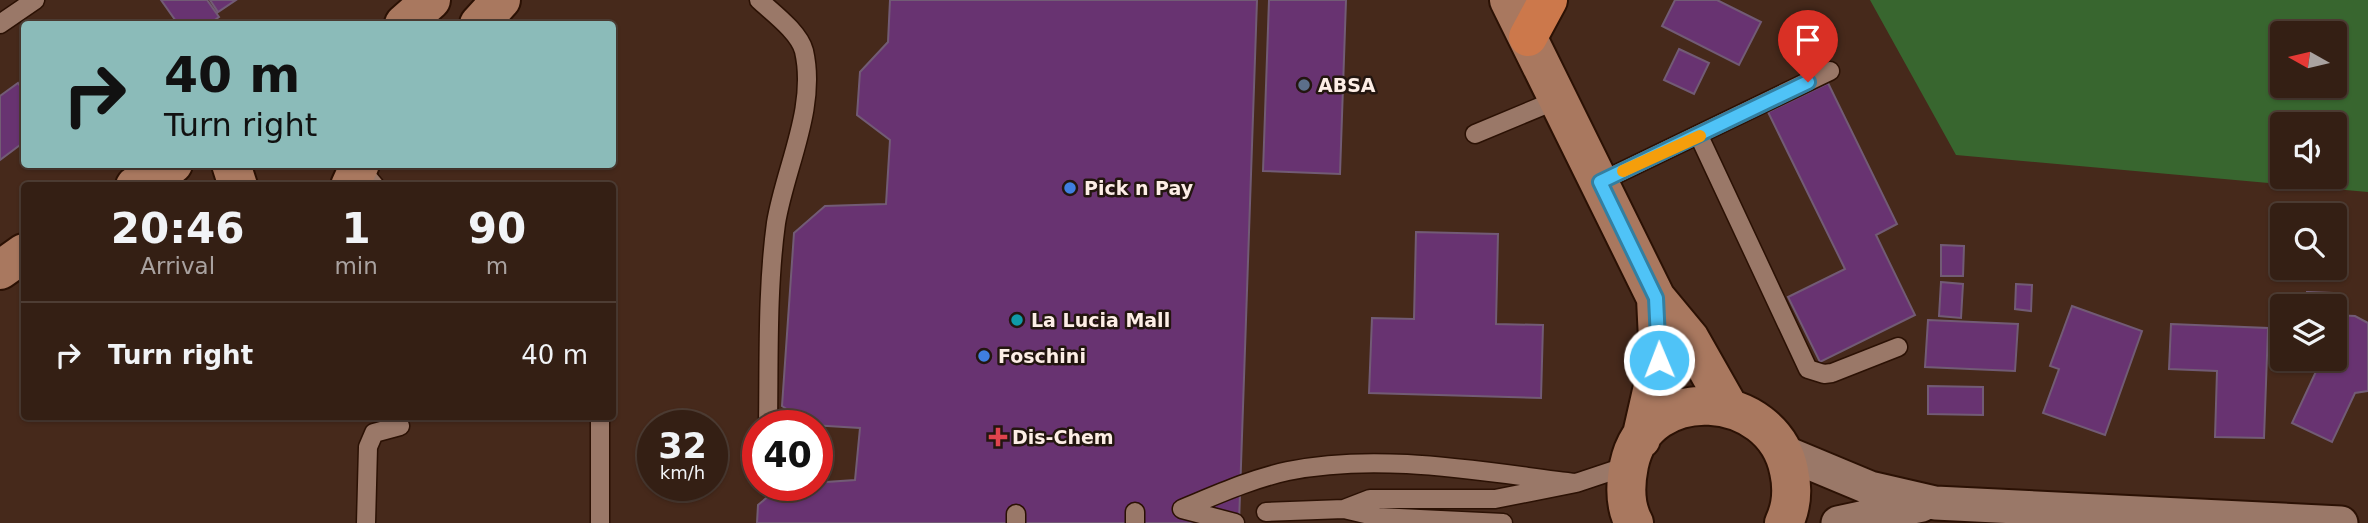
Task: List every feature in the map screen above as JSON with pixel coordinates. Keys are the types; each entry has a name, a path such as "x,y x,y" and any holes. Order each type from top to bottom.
{"highway":[{"path":"1528,37 1548,0"}],"street":[{"path":"407,21 431,0"},
{"path":"482,21 501,0"},
{"path":"1509,0 1656,298 1690,339 1728,407"},
{"path":"142,182 166,168"},
{"path":"0,270 21,255"},
{"path":"1634,523 1629,514 1625,486 1659,360 1656,298"},
{"path":"1636,448 1658,422 1680,410 1704,405 1728,407 1754,417 1774,436 1786,453 1793,487 1789,513 1784,523"},
{"path":"1786,453 1870,488 1935,503 2342,523"},
{"path":"1838,523 1935,503"}],"lane":[{"path":"0,24 35,0"},
{"path":"759,0 787,26 803,48 807,74 804,109 776,224 769,410"},
{"path":"1600,182 1830,71"},
{"path":"1475,134 1559,99"},
{"path":"1699,136 1808,369 1824,374 1832,373 1898,347"},
{"path":"600,420 600,523"},
{"path":"366,523 368,447 374,433 400,426"},
{"path":"1276,516 1344,509 1370,499 1495,499 1576,483 1618,469 1636,448"},
{"path":"1235,523 1182,509 1251,481 1287,471 1329,465 1426,468 1576,483"},
{"path":"1344,509 1378,517 1503,523"}],"green space":[{"path":"1870,0 2368,0 2368,192 2335,189 2347,189 2347,112 2270,112 2270,183 1956,155"}],"building":[{"path":"161,0 207,0 219,17 213,21 176,21"},
{"path":"210,0 236,0 218,12"},
{"name":"La Lucia Mall","path":"890,0 1257,0 1239,523 757,523 758,505 763,501 833,501 833,482 855,480 860,428 833,426 833,410 788,410 782,406 794,233 825,206 886,204 890,140 857,115 860,72 888,42"},
{"name":"ABSA","path":"1269,0 1346,0 1340,174 1263,171"},
{"path":"1675,0 1717,0 1761,22 1739,65 1662,26"},
{"path":"1679,49 1709,63 1694,94 1664,80"},
{"path":"18,83 21,88 21,144 0,160 0,96"},
{"path":"1828,83 1897,224 1876,235 1915,315 1820,362 1788,297 1845,269 1768,112"},
{"path":"1416,232 1498,234 1496,324 1543,325 1541,398 1369,393 1372,318 1414,319"},
{"path":"1941,245 1964,246 1963,276 1941,276"},
{"path":"1941,282 1963,284 1961,318 1939,316"},
{"path":"2016,284 2032,285 2031,311 2015,309"},
{"path":"2307,292 2333,293 2333,294"},
{"path":"2072,306 2142,331 2105,435 2043,413 2059,369 2050,366"},
{"path":"2347,316 2355,316 2368,323 2368,391 2355,393 2332,442 2292,423 2316,371 2347,371"},
{"path":"1928,320 2018,324 2015,371 1925,367"},
{"path":"2171,324 2268,328 2264,438 2215,437 2217,371 2169,369"},
{"path":"1928,386 1983,387 1983,415 1928,414"}],"slow traffic":[{"path":"1623,171 1700,136"}],"place":[{"name":"ABSA","path":"1304,85"},
{"name":"Pick n Pay","path":"1070,188"},
{"name":"La Lucia Mall","path":"1017,320"},
{"name":"Foschini","path":"984,356"},
{"name":"Dis-Chem","path":"998,437"}],"route":[{"path":"1659,360 1656,298 1600,182 1808,82"}]}
